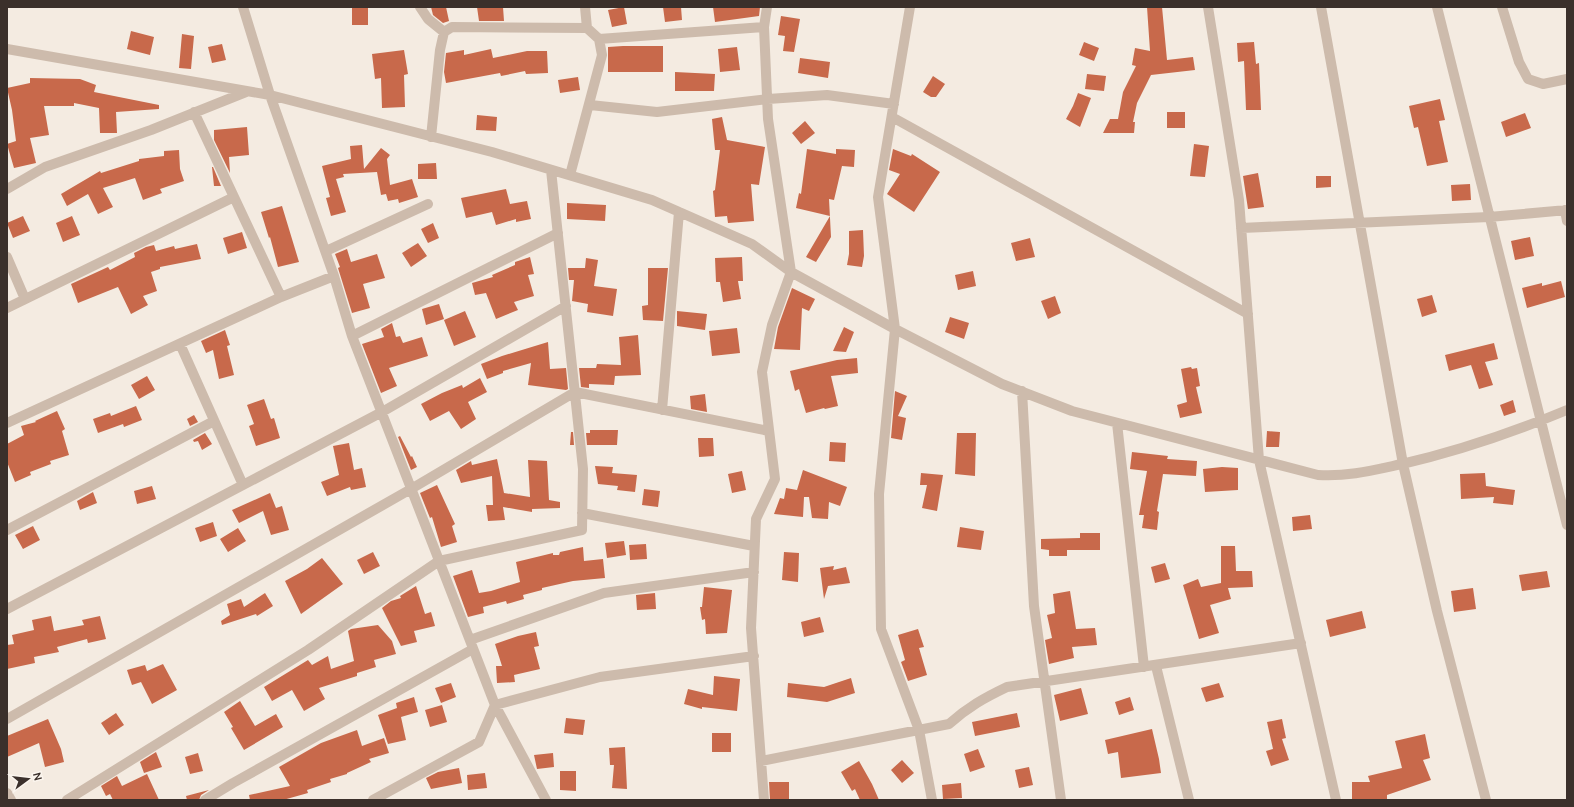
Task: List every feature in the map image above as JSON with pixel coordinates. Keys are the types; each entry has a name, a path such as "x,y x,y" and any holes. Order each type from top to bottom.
{"street":[{"path":"243,7 270,95 326,251 352,336 495,705 546,800"},
{"path":"420,7 428,19 444,32"},
{"path":"570,175 590,105 602,55 599,39 587,28 585,7"},
{"path":"764,800 751,628 756,519 774,479 762,372 772,325 791,272 768,119 764,28 767,7"},
{"path":"910,7 878,197 895,329 879,494 881,629 920,730 932,800"},
{"path":"1208,7 1239,200 1259,460 1336,800"},
{"path":"1321,7 1403,464 1437,611 1486,800"},
{"path":"1437,7 1567,525"},
{"path":"1502,7 1519,62 1528,79 1543,84 1567,79"},
{"path":"431,137 440,50 444,32 452,27 587,28"},
{"path":"599,39 764,28"},
{"path":"7,48 246,92 270,95 492,152 652,200 752,244 791,272 895,329 1002,384 1072,411 1318,475 1337,476 1360,474 1448,453 1567,410"},
{"path":"7,189 45,167 151,130 246,92"},
{"path":"590,105 657,112 768,99 827,95 894,104"},
{"path":"194,112 281,297"},
{"path":"892,116 1248,314"},
{"path":"67,800 308,650 439,562 582,530 583,469 551,170"},
{"path":"7,308 234,197"},
{"path":"326,251 428,204"},
{"path":"1241,228 1489,217 1566,210 1567,221"},
{"path":"662,410 679,212"},
{"path":"352,336 558,233"},
{"path":"7,257 24,299"},
{"path":"7,423 281,297 334,276"},
{"path":"7,609 382,412 566,306"},
{"path":"180,344 243,485"},
{"path":"7,719 412,489 575,392 769,431"},
{"path":"1022,392 1034,606 1061,800"},
{"path":"7,530 214,421"},
{"path":"1117,423 1144,667"},
{"path":"582,513 754,546"},
{"path":"205,800 471,644 604,593 754,572"},
{"path":"761,761 950,724 964,710 984,698 1007,688 1301,643"},
{"path":"495,705 600,677 754,656"},
{"path":"1156,666 1188,800"},
{"path":"373,800 479,742 495,705"},
{"path":"7,793 11,800"}],"building":[{"path":"352,7 368,7 368,25 352,25"},
{"path":"431,7 446,7 449,21 443,23 433,15"},
{"path":"477,7 503,7 504,21 479,21"},
{"path":"624,7 627,24 612,27 608,10"},
{"path":"663,7 681,7 682,20 665,22"},
{"path":"713,7 760,7 759,16 715,22"},
{"path":"1147,7 1162,7 1167,60 1193,57 1195,70 1151,75 1137,103 1133,122 1135,122 1134,133 1103,133 1110,119 1118,119 1123,92 1136,66 1132,65 1135,48 1150,51"},
{"path":"781,16 800,19 794,52 783,51 785,36 778,35"},
{"path":"131,31 154,37 150,55 127,49"},
{"path":"182,34 194,36 191,69 179,68"},
{"path":"1084,42 1099,48 1094,61 1079,55"},
{"path":"1254,42 1256,64 1259,63 1261,110 1246,110 1244,61 1238,62 1237,43"},
{"path":"222,44 226,60 212,63 208,47"},
{"path":"663,46 663,72 608,72 608,47"},
{"path":"737,47 740,70 720,72 718,49"},
{"path":"491,49 493,58 527,51 547,51 548,73 526,74 525,71 501,76 500,73 446,83 444,72 446,53 464,50 464,55"},
{"path":"404,50 408,74 404,75 405,107 382,108 381,78 375,79 372,54"},
{"path":"800,58 830,62 828,78 798,73"},
{"path":"675,72 715,74 714,91 675,91"},
{"path":"1087,74 1106,76 1104,91 1085,89"},
{"path":"933,76 945,84 936,97 931,97 923,92"},
{"path":"578,77 580,90 560,93 558,80"},
{"path":"30,78 80,79 96,85 94,92 159,105 159,109 116,112 117,133 100,133 99,108 74,103 74,106 44,106 49,135 30,138 36,163 14,168 7,144 16,141 12,110 7,88 30,83"},
{"path":"1078,93 1091,98 1080,127 1066,119"},
{"path":"1440,99 1445,120 1439,121 1448,162 1427,166 1418,127 1414,128 1409,106"},
{"path":"1167,112 1185,112 1185,128 1167,128"},
{"path":"1525,113 1531,128 1506,137 1501,122"},
{"path":"477,115 497,117 496,131 476,130"},
{"path":"722,117 727,140 765,147 759,185 751,184 754,221 728,223 727,216 715,217 713,191 715,190 720,150 715,150 712,119"},
{"path":"805,121 815,133 801,144 792,133"},
{"path":"247,127 249,155 229,157 230,173 214,140 214,130"},
{"path":"1194,144 1209,146 1205,177 1190,176"},
{"path":"362,145 364,169 381,148 390,155 387,159 390,185 412,179 418,197 399,203 398,199 388,201 386,194 381,195 377,172 343,174 344,177 336,179 346,212 331,216 326,198 330,197 322,166 351,159 350,146"},
{"path":"807,149 836,154 836,149 855,150 854,167 842,166 834,200 829,199 830,216 796,208 799,193 801,194"},
{"path":"893,149 911,156 912,154 940,172 914,212 887,194 900,174 889,170"},
{"path":"179,150 180,169 184,181 160,189 162,193 143,200 135,178 103,188 113,207 98,214 88,194 67,206 61,194 100,171 101,173 139,161 139,159 164,156 164,151"},
{"path":"436,163 437,179 418,179 418,164"},
{"path":"213,167 221,186 214,186"},
{"path":"1258,173 1264,207 1248,209 1243,176"},
{"path":"1316,176 1331,176 1331,187 1316,188"},
{"path":"1470,184 1471,200 1452,201 1451,185"},
{"path":"506,189 510,204 527,201 531,219 516,222 516,219 496,225 492,212 466,218 461,198"},
{"path":"567,203 606,205 605,221 567,219"},
{"path":"282,206 299,262 278,267 270,237 269,238 261,212"},
{"path":"23,216 30,231 13,238 7,223"},
{"path":"72,216 80,235 63,242 56,223"},
{"path":"830,216 831,237 816,262 806,257"},
{"path":"433,223 439,238 428,243 421,229"},
{"path":"863,230 864,256 862,267 847,265 849,254 849,231"},
{"path":"242,232 247,248 228,254 223,238"},
{"path":"1530,237 1534,256 1515,260 1511,241"},
{"path":"1030,238 1035,257 1016,261 1011,243"},
{"path":"418,243 427,256 411,267 402,253"},
{"path":"197,244 201,259 160,267 160,269 151,272 157,291 143,296 148,305 131,314 118,287 78,303 71,284 108,267 110,270 135,257 134,253 146,247 154,245 156,251 174,246 175,249"},
{"path":"347,249 351,262 377,254 385,278 363,284 370,308 352,313 338,268 340,267 335,254"},
{"path":"530,257 534,274 528,275 534,296 514,302 518,310 496,319 486,293 475,295 472,283 493,277 492,275 515,265 515,262"},
{"path":"742,257 743,281 738,281 741,299 723,302 720,282 716,282 715,258"},
{"path":"586,258 598,260 594,286 617,289 613,316 587,312 588,304 572,301 574,280 569,280 568,268 585,268"},
{"path":"648,268 668,268 663,321 643,320 642,306 648,305"},
{"path":"973,271 976,286 958,290 955,275"},
{"path":"1561,281 1565,297 1527,308 1522,288 1542,283 1542,286"},
{"path":"792,288 815,299 809,311 802,308 800,350 774,349 778,327"},
{"path":"1432,295 1437,312 1422,317 1417,299"},
{"path":"1055,296 1061,313 1048,319 1041,301"},
{"path":"439,304 444,319 426,325 422,309"},
{"path":"465,311 476,337 454,346 444,320"},
{"path":"677,311 707,314 705,330 677,326"},
{"path":"950,317 969,323 964,339 945,332"},
{"path":"392,323 396,337 400,336 403,343 422,337 428,356 389,368 397,386 381,393 362,344 384,337 381,329"},
{"path":"844,327 854,332 846,352 833,351"},
{"path":"737,328 740,353 712,356 709,331"},
{"path":"225,330 230,345 227,346 234,375 219,379 213,350 206,353 201,341"},
{"path":"638,335 641,375 615,376 614,385 589,384 589,388 581,387 579,368 596,368 597,364 621,365 619,337"},
{"path":"548,342 550,369 566,368 568,389 528,385 531,363 503,371 503,373 487,379 481,364"},
{"path":"1494,343 1498,359 1485,362 1493,385 1479,389 1471,365 1449,371 1445,355"},
{"path":"857,358 858,373 831,376 838,406 806,413 799,389 795,391 790,371 837,360"},
{"path":"1191,367 1192,369 1197,368 1200,386 1196,387 1202,413 1180,418 1177,405 1187,402 1181,369"},
{"path":"147,376 155,390 139,399 131,385"},
{"path":"480,378 487,392 468,402 476,419 461,429 449,411 430,421 421,404 462,385 463,388"},
{"path":"895,391 907,396 898,416 906,418 902,440 891,438"},
{"path":"705,394 707,412 691,409 690,396"},
{"path":"264,399 271,419 274,418 280,438 256,446 249,426 254,424 247,405"},
{"path":"1513,400 1516,412 1504,416 1500,405"},
{"path":"136,406 142,420 124,427 123,424 98,433 93,419 110,413 111,416"},
{"path":"57,411 65,429 62,431 69,455 50,461 51,464 30,472 31,475 15,482 7,462 7,444 24,435 21,426 36,422 35,421"},
{"path":"194,415 198,422 190,426 187,419"},
{"path":"590,430 618,430 617,445 587,445 586,433 590,433"},
{"path":"1267,431 1280,432 1279,447 1266,447"},
{"path":"571,432 573,432 574,445 570,445"},
{"path":"205,433 212,444 202,450 198,441 194,442 193,440"},
{"path":"957,433 976,433 975,476 955,474"},
{"path":"400,436 417,467 411,470 398,437"},
{"path":"698,438 713,438 714,456 699,457"},
{"path":"830,442 846,443 845,462 829,461"},
{"path":"349,443 354,470 362,468 366,487 351,490 350,487 327,496 321,482 339,475 333,446"},
{"path":"1132,452 1168,456 1167,459 1197,461 1196,476 1163,474 1157,511 1159,512 1157,530 1142,528 1144,515 1139,515 1147,471 1130,469"},
{"path":"497,459 504,493 530,497 528,460 547,461 549,500 560,502 560,508 532,509 532,512 503,507 505,520 488,521 486,505 493,505 492,476 461,483 456,470 471,461 472,465"},
{"path":"595,466 613,467 612,473 637,475 635,492 617,490 618,486 598,484"},
{"path":"1222,467 1238,468 1238,490 1205,492 1203,469"},
{"path":"803,470 847,487 840,506 829,502 828,519 812,518 809,497 804,497 803,517 774,514 780,498 784,499 786,488 797,490"},
{"path":"742,471 746,490 732,493 728,474"},
{"path":"921,473 943,475 937,511 922,508 927,485 920,485"},
{"path":"1485,473 1486,486 1515,490 1513,505 1493,503 1494,497 1461,499 1460,474"},
{"path":"437,485 455,524 452,526 457,542 441,547 432,517 430,518 420,493"},
{"path":"152,486 156,499 137,504 134,491"},
{"path":"644,489 660,491 658,507 642,505"},
{"path":"93,492 97,503 80,510 77,501"},
{"path":"270,493 276,508 282,506 289,530 271,535 263,511 239,523 232,510"},
{"path":"1310,515 1312,529 1293,531 1292,517"},
{"path":"213,522 217,536 200,542 195,528"},
{"path":"33,526 40,540 23,549 15,535"},
{"path":"960,527 984,531 981,550 957,547"},
{"path":"238,528 246,541 228,552 220,539"},
{"path":"1080,533 1100,533 1100,550 1067,550 1067,556 1049,556 1049,550 1041,549 1041,539 1080,538"},
{"path":"624,541 626,555 607,558 605,543"},
{"path":"646,544 647,559 630,560 629,545"},
{"path":"1221,546 1235,546 1236,571 1252,571 1253,587 1228,588 1231,599 1210,605 1219,633 1199,639 1183,585 1198,579 1201,587 1221,583"},
{"path":"583,547 584,561 603,559 605,578 573,581 542,588 542,590 523,595 524,599 507,604 506,601 483,607 484,613 468,617 453,576 472,570 479,593 491,591 520,582 516,562 553,553 553,555 559,555 560,552"},
{"path":"373,552 380,566 364,574 357,560"},
{"path":"784,552 799,553 798,582 782,580"},
{"path":"322,558 343,584 301,614 285,581 307,569"},
{"path":"1165,563 1170,579 1155,583 1151,567"},
{"path":"834,566 833,570 846,567 850,583 828,586 824,599 820,568"},
{"path":"1547,571 1550,587 1522,591 1519,575"},
{"path":"416,586 425,614 431,612 435,626 414,631 417,642 401,646 382,608 391,601 401,598 400,596"},
{"path":"704,587 732,590 727,633 706,634 705,619 702,620 700,607 702,607"},
{"path":"1473,588 1476,609 1454,612 1451,591"},
{"path":"1070,591 1076,629 1095,628 1097,645 1072,647 1074,658 1049,664 1045,640 1052,638 1047,615 1055,613 1053,594"},
{"path":"265,593 273,606 257,616 256,614 222,625 221,621 230,615 227,604 241,599 244,607"},
{"path":"655,593 656,609 637,610 636,595"},
{"path":"1362,611 1366,628 1330,637 1326,620"},
{"path":"51,616 54,631 84,625 82,620 100,616 106,639 88,643 87,639 57,647 59,652 34,657 35,663 7,669 7,645 14,644 12,635 34,630 32,620"},
{"path":"820,617 824,632 804,637 801,622"},
{"path":"378,625 392,641 396,654 374,660 376,667 357,673 357,676 319,688 325,699 304,711 292,690 272,701 264,687 308,660 312,665 328,656 331,669 354,661 348,631 351,629"},
{"path":"918,629 924,647 919,648 927,675 908,681 901,662 905,660 898,635"},
{"path":"536,632 539,646 534,647 540,669 514,675 515,682 497,683 496,666 502,666 495,644 518,636"},
{"path":"163,664 177,690 152,704 141,682 132,685 127,670 145,665 147,671"},
{"path":"714,676 740,679 737,711 702,707 702,709 684,704 688,689 713,695"},
{"path":"851,678 855,693 827,702 787,697 788,683 824,687"},
{"path":"451,683 456,697 441,703 435,688"},
{"path":"1219,683 1224,697 1206,702 1201,688"},
{"path":"1081,688 1088,714 1060,721 1054,695"},
{"path":"414,697 418,712 401,717 406,740 388,744 378,715 397,708 396,703"},
{"path":"1130,697 1134,710 1119,715 1115,702"},
{"path":"240,701 255,726 276,714 283,727 244,750 231,728 233,727 224,712"},
{"path":"442,705 447,722 430,727 425,710"},
{"path":"116,713 124,725 109,735 101,723"},
{"path":"1017,713 1020,727 975,736 972,722"},
{"path":"566,718 585,720 583,735 564,733"},
{"path":"48,719 61,749 64,762 45,767 39,743 7,757 7,736"},
{"path":"1282,719 1286,738 1282,739 1289,760 1271,766 1266,751 1273,749 1267,722"},
{"path":"1152,729 1161,773 1121,778 1118,752 1108,754 1105,740"},
{"path":"357,730 362,746 384,738 389,753 369,759 371,762 347,774 330,779 331,782 307,790 308,793 283,800 250,800 249,795 290,786 279,767 321,743"},
{"path":"712,733 731,733 731,752 712,752"},
{"path":"1425,734 1430,758 1423,760 1431,780 1387,795 1387,800 1352,800 1352,782 1370,782 1368,776 1402,768 1395,741"},
{"path":"625,747 627,789 612,788 614,765 610,765 609,748"},
{"path":"978,749 985,767 970,772 964,754"},
{"path":"156,752 162,767 144,773 140,762"},
{"path":"198,753 203,771 190,774 185,757"},
{"path":"553,753 554,767 537,769 534,755"},
{"path":"902,760 914,773 902,783 891,770"},
{"path":"859,761 879,800 860,800 855,789 852,791 841,772"},
{"path":"1029,767 1033,785 1019,788 1015,770"},
{"path":"459,768 462,783 431,789 426,778 438,772"},
{"path":"560,771 576,771 576,791 560,790"},
{"path":"485,773 487,788 468,790 467,775"},
{"path":"147,774 159,800 113,800 110,794 106,796 101,786 117,776 122,786"},
{"path":"769,782 789,782 789,800 770,800"},
{"path":"961,783 962,798 943,799 942,785"},
{"path":"209,790 201,795 199,800 187,800 186,796"}]}
